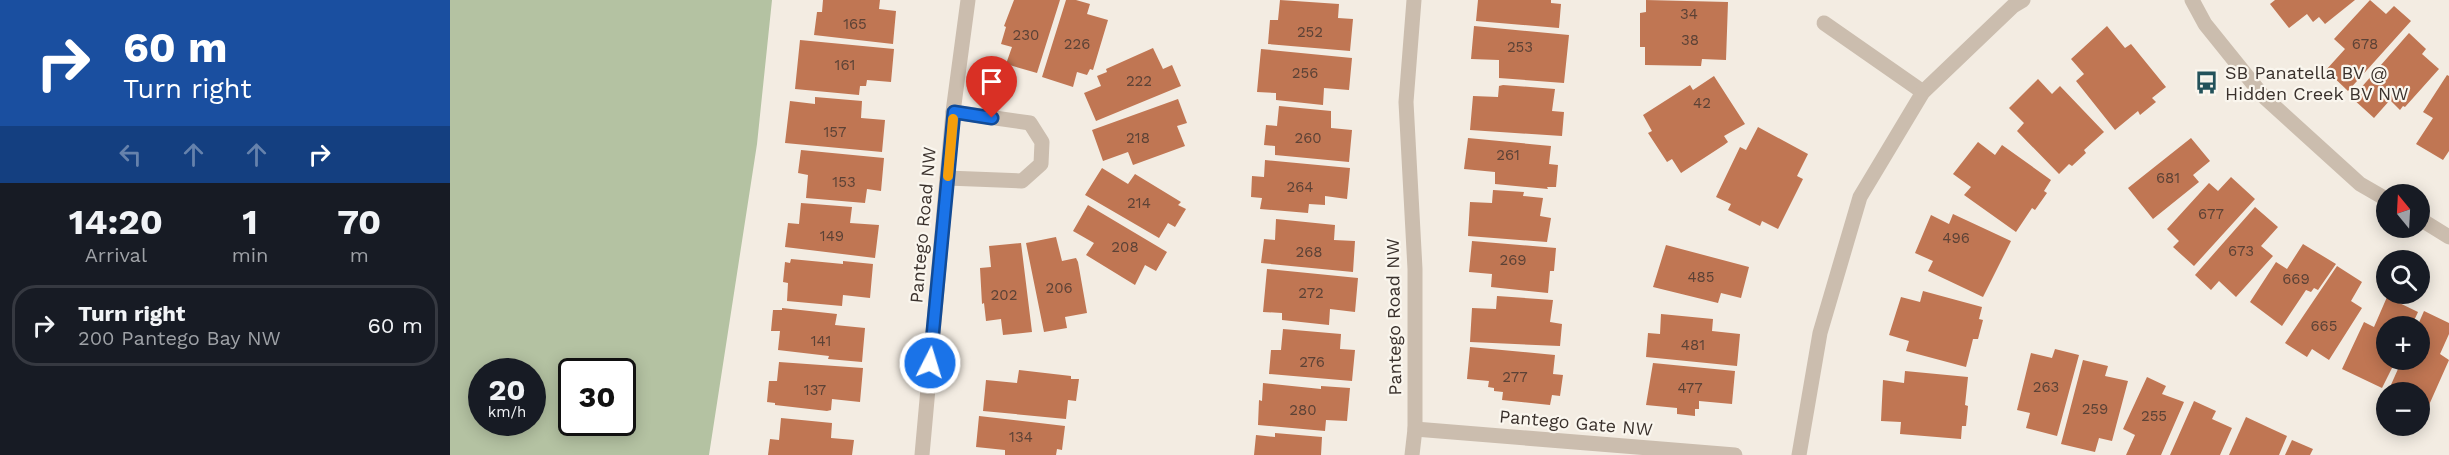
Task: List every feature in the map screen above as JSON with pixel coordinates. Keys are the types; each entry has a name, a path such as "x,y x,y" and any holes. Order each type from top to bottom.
{"street":[{"name":"Pantego Road NW","path":"922,455 947,178 968,0"},
{"name":"Pantego Road NW","path":"1412,454 1415,429 1414,269 1406,102 1414,0"},
{"path":"1799,455 1820,333 1860,197 1923,92 2013,6 2023,0"},
{"path":"2192,0 2205,24 2263,96 2360,183 2376,193"},
{"path":"1824,23 1923,92"},
{"path":"947,178 1022,181 1041,164 1042,142 1030,123 954,112"},
{"path":"2430,225 2449,237"},
{"name":"Pantego Gate NW","path":"1415,429 1735,455"}],"green space":[{"path":"450,0 772,0 757,144 709,455 450,455"}],"building":[{"path":"823,0 880,0 879,9 896,11 893,44 814,35 817,12 822,12"},
{"path":"1014,0 1060,0 1037,73 1006,64 1012,47 1001,44 1006,27 1004,26"},
{"path":"1066,0 1090,4 1087,14 1108,20 1093,70 1090,69 1087,75 1077,72 1073,87 1042,77"},
{"path":"1280,0 1339,4 1338,18 1353,19 1350,51 1268,44 1270,20 1278,20"},
{"path":"1478,0 1551,0 1551,3 1561,4 1559,28 1476,21"},
{"path":"1646,0 1728,2 1726,60 1702,59 1701,66 1645,65 1645,47 1640,47 1640,13 1646,12"},
{"path":"2275,0 2355,0 2325,24 2319,17 2313,22 2307,14 2289,28 2270,4"},
{"path":"2370,0 2386,14 2394,6 2411,21 2348,91 2326,70 2345,49 2334,39"},
{"path":"1474,26 1569,35 1564,83 1499,78 1499,60 1471,59"},
{"path":"2107,26 2125,48 2131,44 2166,87 2152,98 2156,102 2140,115 2138,111 2115,130 2076,81 2084,74 2071,59"},
{"path":"2409,33 2426,49 2422,54 2439,69 2405,107 2403,106 2400,110 2390,100 2374,118 2352,98"},
{"path":"800,40 894,49 891,82 867,80 866,86 860,86 859,95 795,89"},
{"path":"1153,48 1163,69 1172,65 1181,86 1096,121 1084,93 1101,86 1097,76 1107,72 1106,69"},
{"path":"1261,49 1352,58 1349,90 1324,88 1323,105 1276,100 1276,93 1257,92"},
{"path":"2447,75 2449,76 2449,151 2443,160 2416,144 2433,118 2423,112"},
{"path":"1714,76 1745,124 1724,136 1728,142 1681,173 1672,159 1667,162 1648,133 1652,131 1643,115 1690,85 1693,90"},
{"path":"2038,79 2052,94 2060,86 2104,132 2084,150 2086,153 2059,174 2017,131 2024,123 2009,108"},
{"path":"1499,86 1555,89 1552,111 1564,112 1562,136 1470,130 1473,96 1498,97"},
{"path":"815,97 862,101 861,118 885,120 882,152 785,143 790,101 815,104"},
{"path":"1178,99 1187,123 1177,126 1185,146 1133,165 1128,152 1103,161 1092,130"},
{"path":"1279,106 1331,111 1331,128 1352,130 1349,162 1275,155 1275,146 1264,145 1266,125 1277,126"},
{"path":"1758,127 1808,154 1797,176 1803,179 1778,229 1762,221 1760,226 1728,210 1731,204 1716,197 1740,147 1746,150"},
{"path":"1468,138 1551,146 1549,164 1558,165 1556,187 1547,187 1548,189 1495,184 1495,172 1464,169"},
{"path":"2191,138 2210,161 2193,175 2199,182 2153,219 2128,188"},
{"path":"1978,142 1995,155 2002,145 2051,180 2044,191 2047,193 2035,210 2032,208 2016,232 1964,195 1971,187 1953,174"},
{"path":"801,150 884,158 881,191 867,189 865,203 806,198 808,175 798,173"},
{"path":"1265,160 1350,168 1347,199 1325,196 1325,205 1309,204 1308,213 1260,209 1262,198 1251,197 1252,176 1264,177"},
{"path":"1102,168 1128,184 1135,174 1181,202 1178,205 1186,209 1175,227 1168,223 1159,238 1085,195"},
{"path":"2231,177 2255,199 2194,266 2173,247 2179,241 2167,229 2209,183 2218,191"},
{"path":"1493,190 1524,192 1523,196 1543,198 1540,216 1551,218 1547,242 1468,236 1470,202 1492,203"},
{"path":"801,203 852,207 850,223 879,225 875,258 785,247 788,223 799,224"},
{"path":"1088,205 1167,252 1156,271 1145,265 1135,285 1086,255 1094,243 1073,231"},
{"path":"2255,207 2278,227 2261,246 2273,256 2236,297 2219,281 2211,290 2195,275"},
{"path":"1953,214 2011,241 1983,297 1928,271 1933,261 1915,253 1931,215 1949,224"},
{"path":"1276,219 1335,225 1334,240 1355,241 1353,272 1261,263 1264,239 1275,240"},
{"path":"1056,237 1062,261 1076,258 1078,262 1087,313 1065,317 1067,328 1044,332 1026,243"},
{"path":"1472,241 1556,248 1554,271 1550,271 1548,293 1491,287 1492,274 1469,272"},
{"path":"1021,243 1032,332 1003,335 1001,319 986,321 984,303 982,304 980,268 991,267 989,246"},
{"path":"2303,244 2336,264 2318,290 2314,288 2311,292 2306,290 2282,326 2250,302 2276,262 2287,269"},
{"path":"1666,245 1749,267 1741,298 1721,293 1718,303 1653,287"},
{"path":"791,259 843,264 843,261 873,264 870,298 843,295 842,306 787,301 788,283 783,282 785,262 790,263"},
{"path":"2337,266 2362,282 2351,301 2362,308 2329,360 2312,349 2307,357 2285,343"},
{"path":"1267,269 1358,278 1355,312 1330,309 1329,325 1282,320 1282,313 1263,312"},
{"path":"1923,291 1982,307 1979,319 1983,320 1978,339 1973,339 1966,367 1906,351 1909,341 1889,335 1901,297 1920,302"},
{"path":"1497,296 1553,300 1550,322 1562,324 1560,346 1470,342 1472,308 1496,309"},
{"path":"2384,304 2401,304 2418,312 2416,316 2379,316"},
{"path":"782,308 837,314 835,325 865,328 862,362 828,359 829,356 778,350 780,331 771,331 773,310 782,310"},
{"path":"2424,311 2449,323 2449,334 2440,354 2449,360 2430,403 2430,382 2392,382 2398,370 2430,370 2430,316 2422,316"},
{"path":"1661,314 1713,319 1712,331 1740,334 1737,366 1646,357 1648,333 1660,334"},
{"path":"2364,322 2374,327 2376,322 2376,370 2391,370 2385,382 2376,382 2376,385 2342,369"},
{"path":"1283,329 1341,334 1340,349 1355,350 1352,381 1269,374 1271,350 1281,350"},
{"path":"1470,347 1555,355 1553,374 1563,375 1560,396 1552,395 1550,405 1502,400 1503,392 1494,391 1494,388 1488,387 1489,381 1467,379"},
{"path":"2055,349 2079,355 2057,436 2026,428 2030,413 2017,410 2031,353 2052,358"},
{"path":"2083,360 2108,366 2105,376 2128,381 2112,441 2099,438 2095,452 2061,444"},
{"path":"779,362 863,368 860,402 832,399 831,410 827,411 767,402 769,381 777,381"},
{"path":"1653,363 1735,371 1732,404 1699,401 1699,409 1695,409 1695,416 1677,414 1677,408 1646,405"},
{"path":"1019,370 1079,379 1076,401 1068,400 1066,419 983,411 986,380 1017,383"},
{"path":"1905,371 1968,377 1965,405 1968,406 1966,426 1962,426 1961,439 1900,434 1901,422 1881,421 1883,380 1904,383"},
{"path":"2147,377 2166,386 2162,394 2184,402 2161,455 2126,455 2135,435 2123,429"},
{"path":"1263,383 1321,389 1321,386 1350,388 1347,421 1326,420 1325,431 1258,425 1259,400 1262,401"},
{"path":"2194,401 2216,411 2212,419 2232,428 2220,455 2170,455"},
{"path":"979,416 1065,426 1062,450 1057,449 1056,455 1005,455 1005,450 976,447"},
{"path":"2246,417 2287,436 2279,455 2229,455"},
{"path":"781,418 832,423 831,438 854,440 852,455 768,455 770,439 779,440"},
{"path":"1275,433 1322,437 1321,455 1254,455 1256,435 1275,437"},
{"path":"2292,440 2313,449 2310,455 2285,455"}],"slow traffic":[{"path":"948,176 953,119"}],"place":[{"name":"SB Panatella BV @ Hidden Creek BV NW","path":"2207,83"}],"route":[{"path":"930,363 954,112 992,118"}]}
